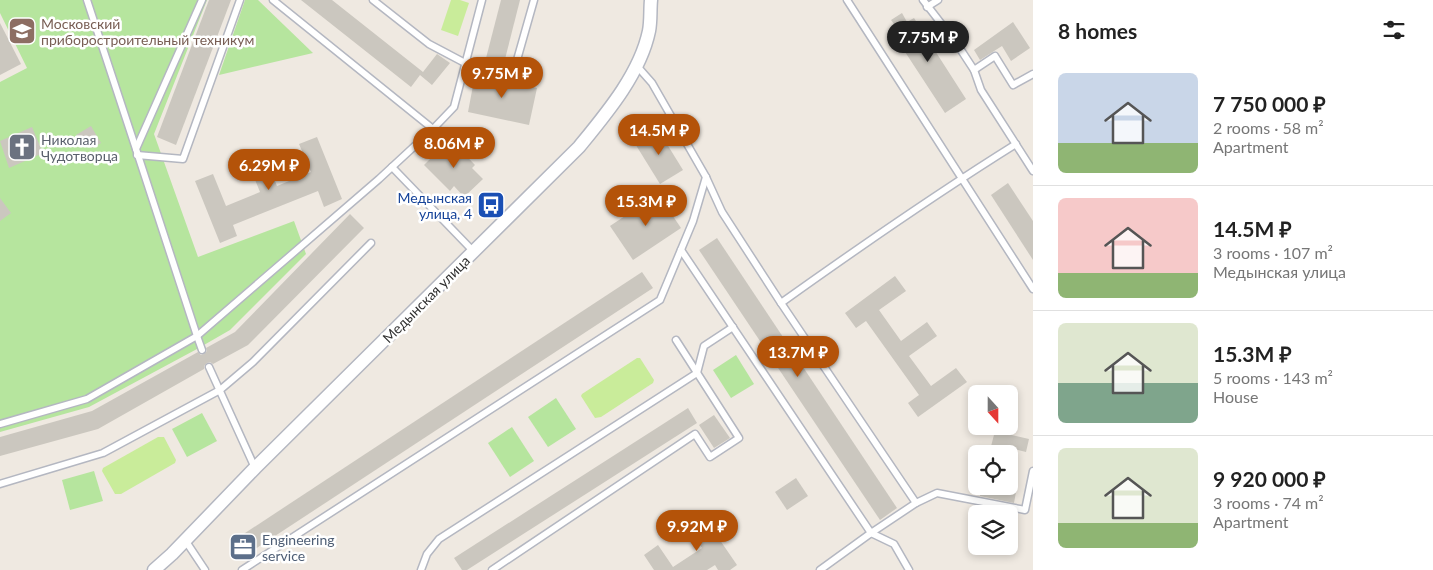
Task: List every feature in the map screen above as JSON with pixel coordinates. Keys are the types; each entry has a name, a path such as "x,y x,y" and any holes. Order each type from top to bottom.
{"street":[{"name":"Медынская улица","path":"154,570 578,147 606,114 637,66 649,31 651,0"}],"lane":[{"path":"87,0 202,350"},
{"path":"136,152 202,0"},
{"path":"136,152 183,158 240,0"},
{"path":"273,0 433,129"},
{"path":"373,0 429,44 465,63 513,74 534,0"},
{"path":"0,424 87,399 197,336 392,167 454,107 482,0"},
{"path":"848,0 1033,289"},
{"path":"923,0 958,44 974,70 981,90 1033,171"},
{"path":"928,7 938,0"},
{"path":"974,70 995,56 1013,85 1033,74"},
{"path":"637,66 652,83 706,177 722,212 916,503"},
{"path":"781,303 896,222 1016,144"},
{"path":"392,167 474,252"},
{"path":"242,570 660,300 693,221 706,177"},
{"path":"0,484 103,453 220,390 253,362 371,243"},
{"path":"681,250 871,533 894,544 908,570"},
{"path":"421,570 427,554 439,538 697,373 704,346 733,327"},
{"path":"492,570 695,434 710,457 739,438 676,340"},
{"path":"209,366 255,468"},
{"path":"820,570 916,503 937,492 1025,510 1033,471"},
{"path":"185,540 205,570"}],"green space":[{"path":"0,0 207,0 154,134 198,257 294,221 306,254 230,330 89,407 0,432 0,82 27,68 0,13"},
{"path":"245,0 258,0 313,53 219,75"},
{"path":"451,0 469,3 458,36 441,30"},
{"path":"736,355 754,384 731,398 713,370"},
{"path":"637,358 640,358 654,380 653,383 601,417 595,418 581,396 582,394"},
{"path":"556,398 576,429 548,447 528,417"},
{"path":"202,413 217,441 187,457 172,429"},
{"path":"512,427 534,461 510,477 488,443"},
{"path":"158,437 164,437 176,460 175,463 121,494 115,494 102,471 103,468"},
{"path":"94,471 103,501 70,510 62,480"}],"building":[{"path":"209,0 231,0 176,145 157,137"},
{"path":"301,0 332,0 423,72 437,54 450,63 432,85 420,75 411,87"},
{"path":"501,0 520,0 503,67 485,62"},
{"path":"902,13 907,22 914,18 966,99 945,113 892,32 897,28 891,20"},
{"path":"1013,22 1030,48 1011,61 1002,46 980,60 974,50"},
{"path":"0,23 21,64 0,75"},
{"path":"482,72 500,76 499,80 537,88 529,125 468,112 475,75 481,76"},
{"path":"91,126 101,143 92,148 88,140 82,144 76,135"},
{"path":"32,127 43,153 9,168 0,141"},
{"path":"657,128 683,170 660,184 634,142"},
{"path":"317,137 342,199 324,207 318,191 233,225 237,236 220,243 195,181 213,174 226,206 260,192 247,160 264,154 277,186 311,172 299,144"},
{"path":"450,139 475,165 472,168 483,179 464,197 454,186 450,191 424,165"},
{"path":"1008,183 1033,221 1033,260 991,195"},
{"path":"658,194 681,228 633,260 610,226"},
{"path":"0,198 11,213 0,221"},
{"path":"350,214 364,228 248,345 213,364 207,363 204,369 98,429 0,456 0,437 92,411 198,352 201,355 204,354 207,351 206,348 235,332"},
{"path":"717,238 897,508 880,520 699,250"},
{"path":"642,272 653,288 246,555 236,539"},
{"path":"895,276 906,291 879,310 901,341 927,322 937,336 909,356 931,386 956,368 967,382 918,417 908,403 919,395 866,321 856,328 845,313"},
{"path":"688,408 697,423 467,570 462,570 454,558"},
{"path":"714,415 730,438 714,448 699,425"},
{"path":"994,435 1012,435 1029,439 1026,452 1018,450 1018,445 991,445"},
{"path":"796,478 808,496 787,510 775,492"},
{"path":"980,495 1015,495 1014,503"},
{"path":"702,514 737,565 730,570 718,570 715,565 707,570 654,570 644,555 658,545 673,567 702,548 686,525"}],"place":[{"name":"Московский приборостроительный техникум","path":"22,31"},
{"name":"Николая Чудотворца","path":"22,147"},
{"name":"Медынская улица, 4","path":"491,205"},
{"name":"Engineering service","path":"243,547"}]}
